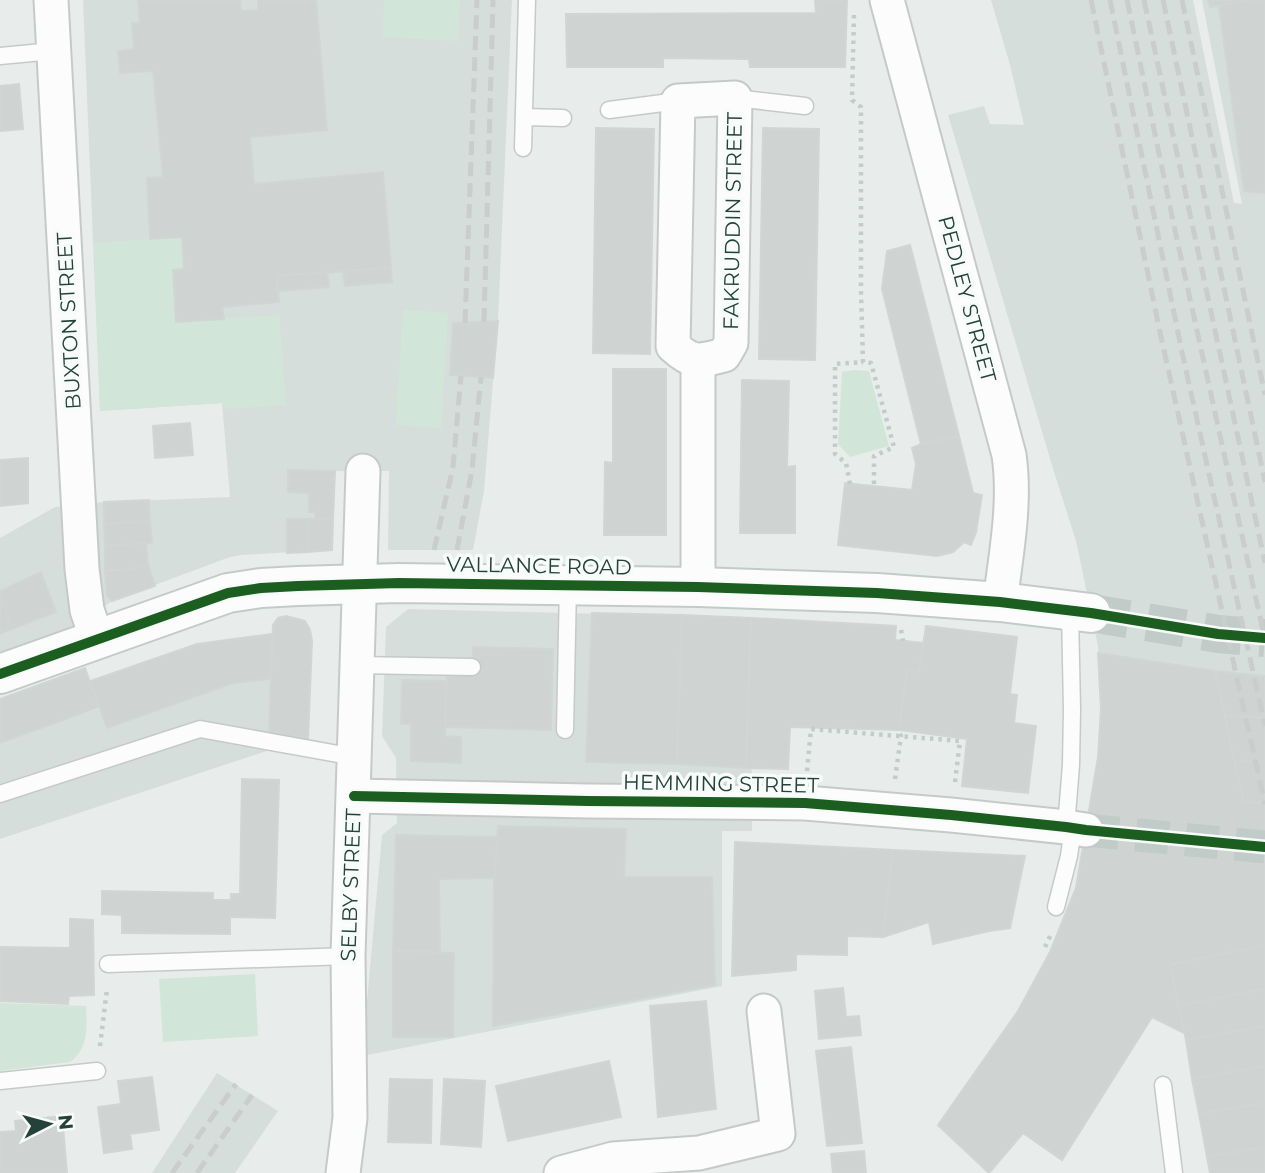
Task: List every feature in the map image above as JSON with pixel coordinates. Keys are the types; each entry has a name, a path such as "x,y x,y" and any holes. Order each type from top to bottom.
{"main road":[{"name":"VALLANCE ROAD","path":"0,674 228,593 274,587 360,584 698,587 877,593 1000,602 1081,612"}],"street":[{"name":"BUXTON STREET","path":"51,0 82,569 87,610 97,639"},
{"name":"PEDLEY STREET","path":"887,0 1009,455 1012,485 1000,602"},
{"name":"FAKRUDDIN STREET","path":"678,101 735,98 731,344 724,355 698,362"},
{"path":"678,101 673,346 681,354 698,362 698,587"},
{"name":"SELBY STREET","path":"343,1173 350,1118 348,956 363,471"},
{"name":"HEMMING STREET","path":"354,796 805,803 951,814 1075,828"},
{"path":"561,1173 613,1159 699,1153 778,1134 764,1011"}],"lane":[{"path":"523,148 527,0"},
{"path":"0,56 53,51"},
{"path":"735,98 805,106"},
{"path":"609,110 678,101"},
{"path":"524,117 563,118"},
{"path":"565,730 559,669 568,585"},
{"path":"1056,907 1075,828 1071,765 1072,710 1081,612"},
{"path":"358,664 472,667"},
{"path":"0,794 200,729 355,757"},
{"path":"108,964 348,956"},
{"path":"0,1081 97,1071"},
{"path":"1163,1085 1174,1173"}],"path":[{"path":"854,12 852,100 861,107 863,362"},
{"path":"850,484 846,463 835,454 835,364 863,362 871,363 894,447 874,456 874,485"},
{"path":"805,803 811,729 960,741 951,814"},
{"path":"891,809 901,736 897,729"},
{"path":"97,1071 106,1004 108,964"}],"shaded area":[{"path":"83,0 512,0 498,321 484,491 473,550 388,550 389,471 335,471 332,550 230,557 112,601 61,637 0,660 0,538 55,507 104,502 230,497 222,403 100,411"},
{"path":"991,0 1193,0 1234,203 1242,204 1202,0 1265,0 1265,1173 1210,1173 1184,1033 1152,1018 1062,1160 1023,1134 989,1173 938,1125 1018,1011 1050,952 1076,888 1098,757 1101,708 1098,646 1076,541 948,115 984,106 990,124 1024,125"},
{"path":"408,609 751,618 752,831 722,831 722,986 362,1056 382,835 397,823 396,758 382,736 386,627"},
{"path":"294,646 294,742 0,839 0,740"},
{"path":"217,1073 278,1111 235,1173 152,1173"}],"green space":[{"path":"384,0 460,0 458,41 383,37"},
{"path":"182,237 184,269 173,270 177,322 279,315 286,405 223,409 222,403 100,411 94,243"},
{"path":"403,310 448,313 441,428 396,425"},
{"path":"869,371 889,446 850,457 838,444 842,372"},
{"path":"255,974 258,1036 163,1042 159,979"},
{"path":"0,1003 86,1006 86,1037 81,1050 70,1062 0,1071"}],"building":[{"path":"138,0 240,0 241,11 258,10 258,0 316,0 327,130 250,137 254,184 383,172 391,268 277,276 279,302 222,307 224,319 176,322 173,270 184,269 182,237 150,239 147,178 163,177 153,71 120,73 118,51 134,49 132,23 140,23"},
{"path":"815,0 847,0 845,67 750,67 749,59 663,58 663,67 567,67 566,14 816,13"},
{"path":"1208,0 1245,0 1210,7"},
{"path":"1245,0 1265,0 1265,193 1244,191 1219,6"},
{"path":"19,84 23,129 0,131 0,86"},
{"path":"596,128 654,129 650,354 593,353"},
{"path":"763,128 819,129 815,360 759,359"},
{"path":"910,245 959,436 921,444 882,289 887,251"},
{"path":"391,268 392,282 345,286 343,271"},
{"path":"327,272 329,287 278,291 277,276"},
{"path":"498,321 493,378 450,375 453,323"},
{"path":"613,369 666,369 666,535 604,535 605,462 613,463"},
{"path":"742,380 789,381 787,467 795,466 795,533 740,533"},
{"path":"190,423 193,455 155,458 153,426"},
{"path":"959,436 973,493 982,495 971,545 964,542 953,552 937,556 838,545 845,483 912,490 916,464 912,448"},
{"path":"28,458 28,503 0,506 0,460"},
{"path":"288,470 335,471 333,519 316,519 315,512 309,512 309,493 288,492"},
{"path":"149,500 150,521 104,524 104,502"},
{"path":"287,519 308,519 308,552 287,553"},
{"path":"308,519 333,519 332,550 308,552"},
{"path":"150,521 152,543 105,546 104,524"},
{"path":"146,543 148,564 131,569 105,571 105,546"},
{"path":"148,564 155,586 112,601 107,596 105,571 131,569"},
{"path":"41,572 56,612 12,629 0,601 0,591"},
{"path":"3,603 12,629 0,634 0,604"},
{"path":"592,613 682,615 677,764 586,762"},
{"path":"682,615 751,618 746,768 677,764"},
{"path":"286,616 305,621 312,641 308,739 269,731 273,625 278,618"},
{"path":"751,618 896,626 895,640 923,643 919,672 907,671 899,730 790,727 788,769 746,768"},
{"path":"926,626 1017,637 1010,694 1017,695 1014,723 1036,726 1028,793 962,786 967,739 899,730 907,671 919,672"},
{"path":"272,634 270,679 233,683 107,728 90,681 197,644"},
{"path":"473,647 553,649 551,730 445,727 447,674 472,675"},
{"path":"1098,653 1215,671 1244,802 1265,803 1265,945 1170,965 1184,1033 1152,1017 1062,1160 1023,1133 989,1173 938,1125 1018,1011 1050,952 1076,888 1098,757 1101,709"},
{"path":"85,668 99,707 0,743 0,699"},
{"path":"1215,671 1265,676 1265,718 1225,716"},
{"path":"402,680 446,681 445,736 461,737 461,763 411,761 411,724 401,724"},
{"path":"1225,716 1265,718 1265,762 1234,760"},
{"path":"1234,760 1265,762 1265,803 1244,802"},
{"path":"242,779 279,780 275,918 230,917 230,934 122,933 122,915 102,914 102,891 213,893 213,900 231,900 231,894 240,894"},
{"path":"498,826 626,829 624,877 712,877 715,985 493,1026 494,878"},
{"path":"396,835 498,837 494,878 439,879 440,952 393,951"},
{"path":"735,842 893,850 883,937 847,936 847,955 796,954 796,970 732,976"},
{"path":"893,850 1025,856 1010,928 933,944 929,922 883,937"},
{"path":"70,919 93,920 94,995 69,996 68,1004 0,1001 0,947 70,948"},
{"path":"1265,945 1265,989 1179,1006 1170,965"},
{"path":"393,951 454,953 453,1037 393,1037"},
{"path":"843,988 846,1017 859,1016 861,1035 819,1039 815,991"},
{"path":"1265,989 1265,1026 1186,1040 1179,1006"},
{"path":"706,1001 716,1109 658,1117 650,1006"},
{"path":"1265,1026 1265,1066 1192,1079 1186,1040"},
{"path":"851,1047 862,1143 827,1146 816,1051"},
{"path":"609,1061 621,1117 508,1141 496,1086"},
{"path":"1265,1066 1265,1103 1199,1114 1192,1079"},
{"path":"152,1077 159,1130 130,1134 132,1149 104,1153 98,1107 121,1104 118,1081"},
{"path":"390,1079 432,1080 431,1143 388,1142"},
{"path":"444,1079 485,1081 481,1147 441,1144"},
{"path":"1265,1103 1265,1147 1207,1157 1199,1114"},
{"path":"62,1116 67,1173 0,1173 0,1132 16,1131 15,1121"},
{"path":"1265,1147 1265,1173 1210,1173 1207,1157"},
{"path":"864,1151 866,1173 833,1173 831,1154"}],"tunnel":[{"path":"1091,613 1218,634 1265,638"},
{"path":"1086,830 1265,847"}],"railway":[{"path":"465,323 477,0"},
{"path":"484,322 493,0"},
{"path":"1091,0 1161,337 1265,804"},
{"path":"1110,0 1182,352 1265,726"},
{"path":"1127,0 1265,640"},
{"path":"1144,0 1265,563"},
{"path":"1163,0 1265,482"},
{"path":"1182,0 1265,395"},
{"path":"434,550 453,467 461,376"},
{"path":"457,550 472,470 481,377"},
{"path":"172,1173 236,1084"},
{"path":"197,1173 252,1095"}],"cycle path":[{"path":"0,674 228,593 261,588 399,583 698,587 877,593 1000,602 1091,613 1218,634 1265,638"},
{"path":"354,796 805,803 1265,847"}]}
